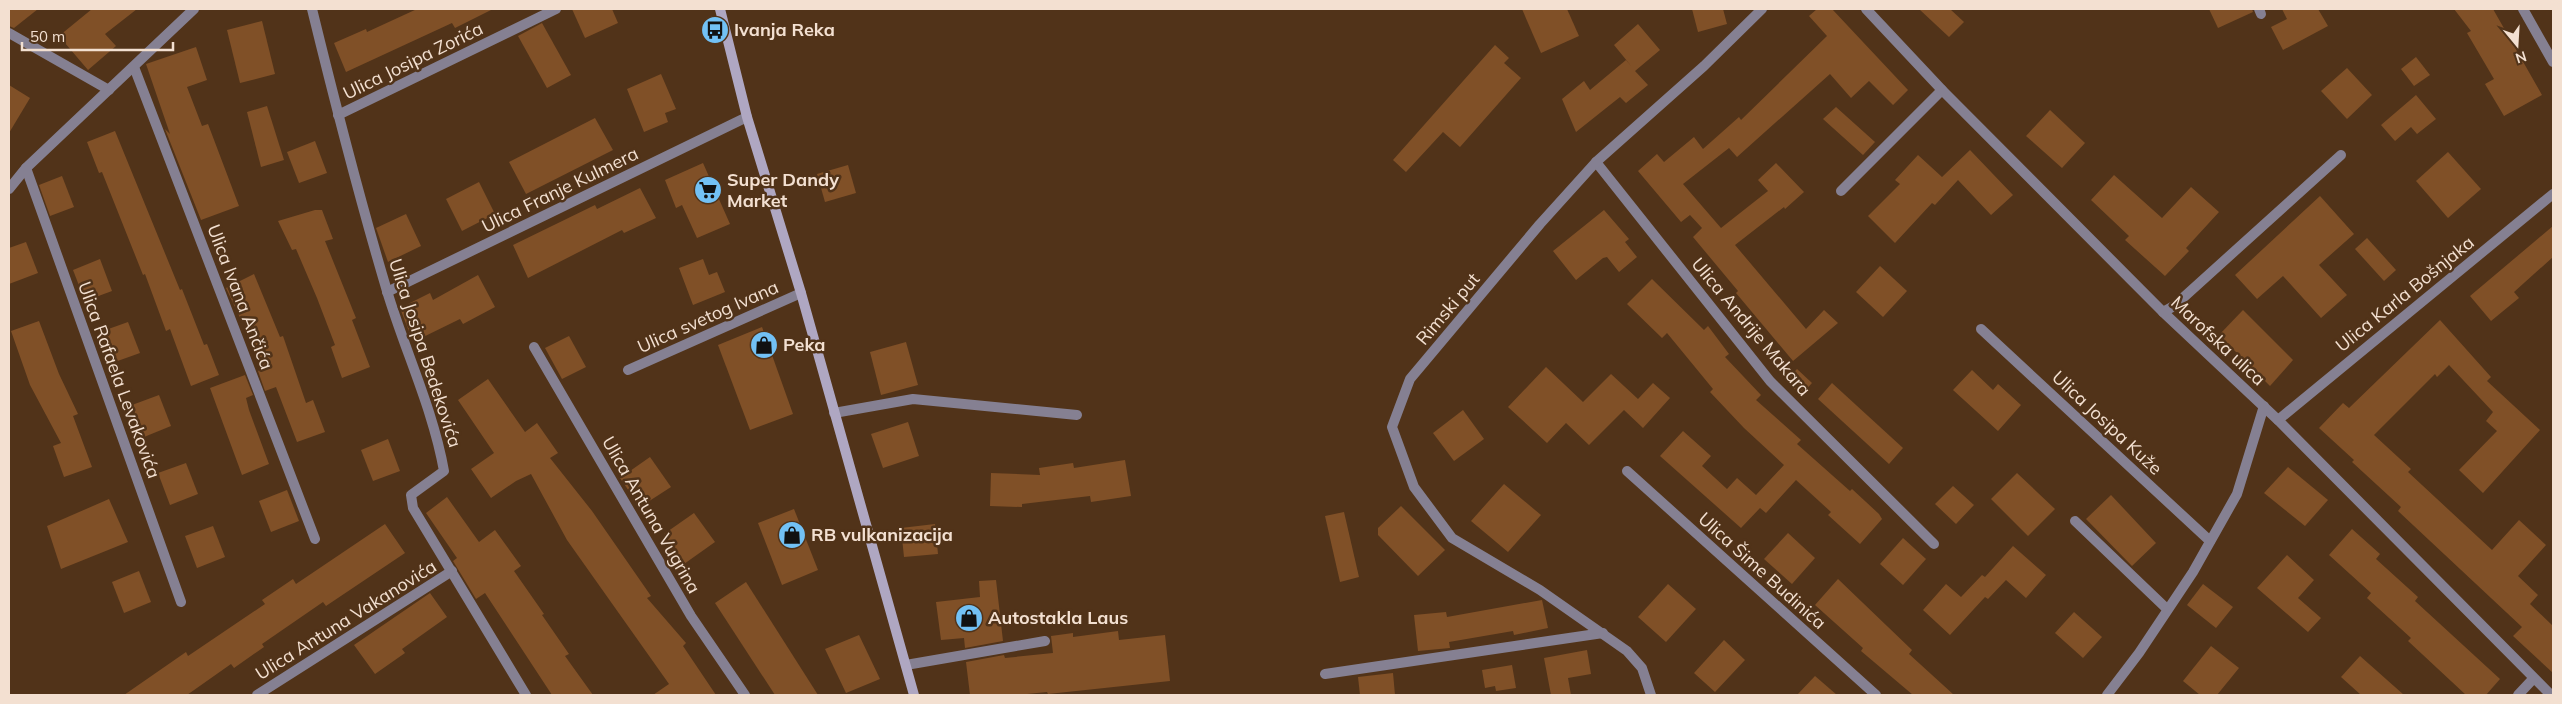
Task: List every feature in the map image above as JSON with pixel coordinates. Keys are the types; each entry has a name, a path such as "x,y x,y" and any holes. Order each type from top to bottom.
{"street":[{"path":"9,189 26,168 194,9"},
{"name":"Ulica Josipa Bedekovića","path":"312,9 338,115 387,292 439,444 444,471 411,495 413,508 526,695"},
{"name":"Ulica Josipa Zorića","path":"338,115 556,9"},
{"name":"Ulica svetog Ivana","path":"720,9 747,118 801,293 914,695"},
{"name":"Rimski put","path":"1651,695 1642,668 1627,651 1540,590 1452,538 1414,487 1392,427 1410,379 1540,224 1596,162 1704,66 1762,9"},
{"name":"Marofska ulica","path":"1866,9 1942,90 2163,312 2264,406 2550,695"},
{"path":"2523,9 2553,62"},
{"path":"9,33 109,90"},
{"name":"Ulica Ivana Ančića","path":"134,67 315,539"},
{"path":"1840,191 1942,90"},
{"name":"Ulica Franje Kulmera","path":"387,292 747,118"},
{"path":"2163,312 2174,306 2341,155"},
{"name":"Ulica Andrije Makara","path":"1596,162 1770,381 1934,544"},
{"name":"Ulica Rafaela Levakovića","path":"26,168 181,602"},
{"name":"Ulica Karla Bošnjaka","path":"2278,420 2553,194"},
{"name":"Ulica svetog Ivana","path":"628,370 801,293"},
{"name":"Ulica Josipa Kuže","path":"1981,329 2210,542"},
{"name":"Ulica Antuna Vugrina","path":"534,347 691,616 745,695"},
{"path":"834,413 913,399 1077,415"},
{"path":"2107,695 2139,654 2193,572 2237,494 2264,406"},
{"name":"Ulica Šime Budinića","path":"1627,471 1876,695"},
{"path":"2075,521 2167,609"},
{"name":"Ulica Antuna Vakanovića","path":"257,695 452,571"},
{"path":"1325,674 1603,633"},
{"path":"906,665 1045,641"},
{"path":"2518,695 2533,678"}],"building":[{"path":"9,9 38,9 14,28 9,26"},
{"path":"92,9 137,9 105,34 116,46 88,70 59,36"},
{"path":"417,9 493,9 455,28 452,23 346,72 334,43 366,29 367,32"},
{"path":"572,9 612,9 618,23 585,38"},
{"path":"1522,9 1567,9 1579,36 1541,53"},
{"path":"1692,9 1723,9 1727,24 1698,32"},
{"path":"1817,9 1832,9 1908,90 1893,105 1869,81 1851,98 1830,74 1737,157 1729,148 1683,184 1721,228 1768,191 1758,180 1776,163 1804,192 1785,209 1784,207 1735,245 1806,329 1824,310 1838,323 1793,361 1736,293 1738,291 1693,237 1702,228 1690,215 1681,222 1638,171 1657,154 1664,162 1694,137 1703,149 1739,117 1741,120 1827,36 1809,16"},
{"path":"1919,9 1950,9 1964,22 1949,37"},
{"path":"2209,9 2252,9 2253,12 2218,28"},
{"path":"2282,9 2318,9 2328,26 2283,50 2271,27 2287,19"},
{"path":"2454,9 2493,9 2542,95 2504,116 2485,84 2494,79 2467,33 2471,31"},
{"path":"262,21 275,74 240,83 227,30"},
{"path":"542,23 571,75 547,88 518,36"},
{"path":"1638,24 1660,50 1635,71 1648,85 1626,103 1620,97 1576,132 1562,99 1584,81 1590,90 1626,60 1632,67 1614,45"},
{"path":"1495,45 1509,58 1504,63 1521,78 1460,147 1443,132 1406,172 1393,160"},
{"path":"196,47 207,80 187,87 202,126 208,124 239,206 201,220 165,129 170,134 146,64"},
{"path":"2416,57 2430,75 2414,86 2401,69"},
{"path":"2347,68 2372,95 2347,119 2321,91"},
{"path":"661,74 676,109 665,113 668,122 644,132 627,89"},
{"path":"9,85 30,98 9,133"},
{"path":"2416,95 2436,119 2417,134 2411,127 2395,141 2381,125"},
{"path":"267,106 284,160 261,167 247,112"},
{"path":"1836,107 1875,142 1863,155 1823,119"},
{"path":"2050,110 2085,143 2062,168 2026,136"},
{"path":"595,118 613,150 526,194 509,162"},
{"path":"115,131 180,290 182,289 204,345 207,344 219,375 191,386 170,329 166,331 145,274 143,275 102,172 99,173 87,142"},
{"path":"315,141 327,173 299,183 287,152"},
{"path":"1970,150 2013,195 1991,215 1958,180 1935,205 1932,203 1895,243 1868,216 1900,184 1895,180 1918,155 1942,177"},
{"path":"2448,152 2481,189 2448,218 2416,181"},
{"path":"703,163 730,224 697,238 682,205 676,208 665,180"},
{"path":"848,165 856,193 825,202 817,174"},
{"path":"2114,175 2162,218 2191,187 2219,212 2186,248 2189,251 2165,276 2125,240 2129,236 2091,200"},
{"path":"62,176 74,207 50,216 39,185"},
{"path":"479,182 495,214 462,231 446,199"},
{"path":"640,188 656,218 624,233 622,230 528,278 513,245 595,205 597,209"},
{"path":"2320,196 2354,234 2319,265 2347,295 2321,318 2283,276 2257,299 2235,275"},
{"path":"315,210 322,210 333,239 325,241 356,318 352,320 370,367 342,378 331,347 335,345 317,298 296,249 292,250 278,221"},
{"path":"1604,210 1629,239 1625,242 1637,257 1619,272 1607,257 1603,258 1576,280 1553,251"},
{"path":"406,214 421,246 388,262 376,228"},
{"path":"2553,226 2553,257 2514,292 2519,298 2491,321 2470,296"},
{"path":"2367,238 2396,270 2384,281 2355,249"},
{"path":"26,242 38,273 9,284 9,248"},
{"path":"100,259 112,291 85,301 73,270"},
{"path":"703,259 709,275 717,272 725,292 693,305 679,268"},
{"path":"1880,266 1907,291 1883,317 1856,292"},
{"path":"254,274 280,337 283,336 306,403 313,400 325,432 297,442 276,387 265,391 258,371 262,369 245,322 242,322 226,288"},
{"path":"478,275 495,307 463,324 460,319 413,342 400,308 430,293 433,300"},
{"path":"1652,279 1704,330 1708,326 1729,354 1725,357 1761,395 1756,400 1801,440 1797,444 1879,514 1882,519 1860,544 1828,515 1831,512 1796,480 1766,513 1760,508 1741,528 1660,456 1683,431 1711,456 1702,466 1727,489 1737,478 1756,495 1784,465 1744,428 1710,392 1713,389 1667,333 1662,338 1627,304"},
{"path":"2243,310 2293,360 2270,386 2219,335"},
{"path":"2440,320 2491,377 2487,381 2540,430 2483,493 2459,470 2497,431 2486,421 2493,412 2449,365 2437,377 2435,374 2374,435 2411,469 2408,472 2492,550 2519,520 2546,545 2518,576 2538,595 2530,604 2553,626 2553,673 2513,636 2522,627 2398,511 2401,507 2352,462 2354,460 2319,428 2343,403 2349,408"},
{"path":"39,321 59,374 78,414 73,416 92,467 64,477 53,446 61,443 30,385 11,331"},
{"path":"128,322 140,353 112,363 100,332"},
{"path":"762,327 793,414 750,430 718,345"},
{"path":"569,336 586,367 562,379 545,348"},
{"path":"906,342 918,385 881,395 870,352"},
{"path":"1546,367 1583,402 1611,374 1638,399 1653,383 1670,398 1643,428 1624,410 1589,445 1566,423 1547,443 1508,407"},
{"path":"1797,369 1812,383 1801,395 1786,381"},
{"path":"1972,370 1993,390 1998,384 2021,405 1998,431 1953,390"},
{"path":"245,375 253,395 246,398 249,410 269,464 242,475 210,388"},
{"path":"488,379 525,432 537,423 558,453 550,458 592,511 651,596 647,598 686,643 683,646 716,695 653,695 669,684 567,540 531,474 516,481 491,498 471,469 494,453 458,400"},
{"path":"1832,383 1903,448 1889,464 1818,399"},
{"path":"159,395 171,426 144,437 132,405"},
{"path":"1463,410 1484,439 1454,461 1433,433"},
{"path":"908,422 919,456 883,468 871,434"},
{"path":"388,439 400,471 373,481 361,450"},
{"path":"650,457 671,487 640,507 620,478"},
{"path":"1125,460 1131,496 1091,502 1090,496 1022,504 1022,507 990,506 991,473 1040,475 1039,468 1073,463 1074,468"},
{"path":"186,463 198,494 170,505 158,473"},
{"path":"2288,467 2328,500 2305,526 2264,493"},
{"path":"2017,473 2055,509 2028,536 1991,499"},
{"path":"1504,484 1541,515 1508,552 1471,521"},
{"path":"1953,486 1974,505 1956,524 1935,504"},
{"path":"287,490 299,521 271,532 259,501"},
{"path":"2111,495 2156,543 2132,566 2086,519"},
{"path":"447,497 479,542 495,530 521,566 514,571 569,654 565,656 593,695 552,695 485,593 476,599 453,561 457,558 426,513"},
{"path":"109,499 128,542 61,569 47,526"},
{"path":"1401,506 1445,550 1418,576 1378,535 1378,528"},
{"path":"794,509 818,570 782,585 758,523"},
{"path":"1344,512 1359,577 1340,582 1325,516"},
{"path":"694,513 715,542 684,564 664,534"},
{"path":"385,524 405,553 326,606 323,602 262,644 264,647 234,668 231,664 187,695 124,695 186,652 188,656 265,604 262,600 293,579 296,584"},
{"path":"935,524 938,554 904,557 901,528"},
{"path":"213,526 225,557 197,568 185,536"},
{"path":"2352,529 2380,554 2376,559 2418,597 2415,601 2500,679 2486,695 2466,695 2408,641 2411,638 2367,598 2371,593 2329,555"},
{"path":"1788,533 1815,558 1792,584 1764,559"},
{"path":"1903,538 1926,559 1903,585 1880,564"},
{"path":"2013,546 2046,575 2026,598 2006,580 1988,599 1985,597 1950,635 1923,610 1946,584 1961,597 1982,575 1985,577"},
{"path":"2287,555 2314,580 2298,598 2321,618 2308,632 2257,588"},
{"path":"139,571 151,602 124,613 112,582"},
{"path":"1838,579 1912,650 1909,654 1954,695 1913,695 1861,651 1863,648 1815,605"},
{"path":"996,580 1003,641 965,648 964,638 941,640 936,602 980,597 979,581"},
{"path":"746,582 818,695 775,695 715,603"},
{"path":"1668,584 1696,609 1666,642 1638,617"},
{"path":"2203,584 2233,607 2216,628 2187,605"},
{"path":"430,593 447,617 402,649 405,653 375,674 354,645"},
{"path":"1542,600 1548,628 1514,635 1513,631 1449,642 1450,648 1418,651 1414,615 1446,612 1447,617"},
{"path":"2074,612 2102,637 2083,658 2055,633"},
{"path":"1118,631 1119,640 1165,635 1170,681 1048,694 1047,692 1017,695 970,695 966,662 1004,655 1005,658 1053,653 1051,636 1073,633 1073,637"},
{"path":"859,635 880,679 846,693 825,649"},
{"path":"1724,640 1745,660 1715,692 1694,673"},
{"path":"2211,646 2239,668 2217,695 2200,695 2183,681"},
{"path":"1587,650 1591,674 1568,678 1571,695 1551,695 1544,658"},
{"path":"2360,656 2404,695 2361,695 2341,677"},
{"path":"1512,665 1516,688 1496,691 1495,686 1485,688 1482,670"},
{"path":"1393,673 1395,695 1360,695 1358,677"},
{"path":"1815,676 1837,695 1797,695"}],"place":[{"name":"Ivanja Reka","path":"715,30"},
{"name":"Super Dandy Market","path":"708,190"},
{"name":"Peka","path":"764,345"},
{"name":"RB vulkanizacija","path":"792,535"},
{"name":"Autostakla Laus","path":"969,618"}]}
